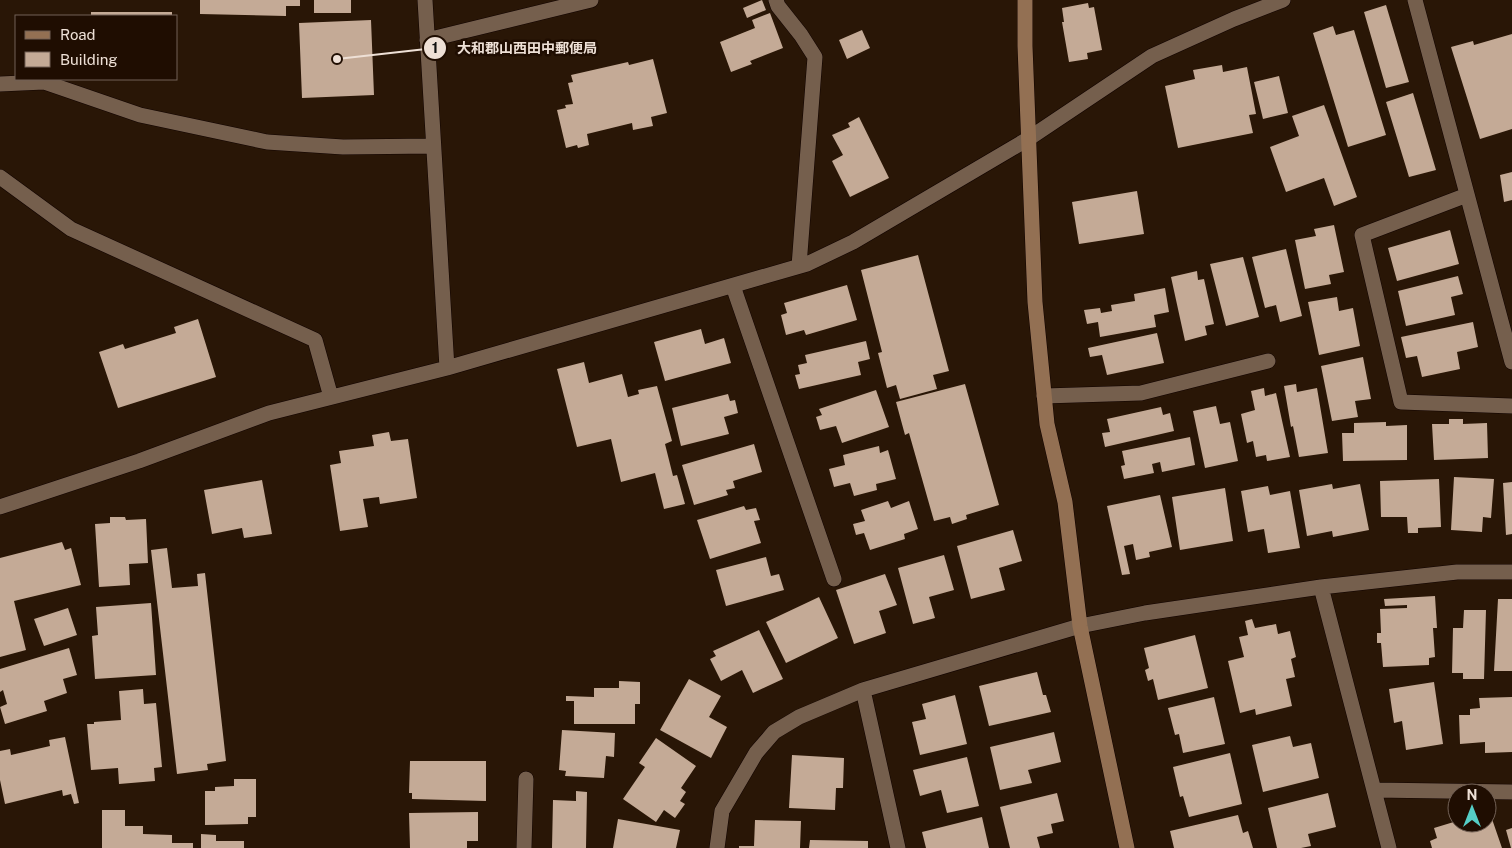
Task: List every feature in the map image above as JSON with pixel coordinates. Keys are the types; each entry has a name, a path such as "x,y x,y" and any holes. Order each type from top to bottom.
{"street":[{"path":"425,0 447,368"},
{"path":"427,40 591,0"},
{"path":"776,0 778,6 801,35 815,57 799,266"},
{"path":"1025,0 1028,139 1035,302 1047,424 1065,502 1080,626 1127,848"},
{"path":"0,507 139,461 269,413 447,368 799,266 854,242 1028,139 1152,56 1283,0"},
{"path":"1415,0 1512,362"},
{"path":"0,84 44,82 140,115 267,142 343,147 433,146"},
{"path":"0,177 71,229 315,340 331,397"},
{"path":"1467,195 1362,235 1401,402 1512,406"},
{"path":"733,286 834,579"},
{"path":"1044,396 1141,393 1268,361"},
{"path":"717,848 722,811 756,752 774,732 799,717 863,690 1080,626 1145,612 1321,587 1456,572 1512,572"},
{"path":"1321,587 1389,848"},
{"path":"863,690 898,848"},
{"path":"524,848 526,779"},
{"path":"1374,790 1512,792"}],"building":[{"path":"200,0 300,0 300,6 286,6 286,16 200,14"},
{"path":"314,0 351,0 351,13 314,13"},
{"path":"762,0 766,10 747,18 743,8"},
{"path":"1088,3 1089,8 1094,7 1102,50 1087,53 1088,59 1069,62 1062,22 1064,22 1062,8"},
{"path":"1386,5 1409,82 1386,88 1364,12"},
{"path":"91,12 172,12 172,15 91,15"},
{"path":"770,13 783,48 750,61 752,64 731,72 720,42 755,28 752,20"},
{"path":"371,20 374,95 302,98 299,23"},
{"path":"1333,26 1336,35 1354,30 1386,135 1348,147 1313,33"},
{"path":"862,30 870,48 847,59 839,40"},
{"path":"1512,34 1512,129 1480,139 1451,47 1473,41 1474,45"},
{"path":"653,59 667,113 651,117 653,126 633,130 632,123 587,134 589,145 578,148 577,145 566,148 557,110 566,108 565,105 573,104 568,83 573,82 571,75 628,62 629,65"},
{"path":"1222,65 1223,72 1247,67 1256,114 1249,115 1253,133 1178,148 1165,86 1195,79 1193,70"},
{"path":"1279,76 1288,113 1263,119 1254,82"},
{"path":"1413,93 1436,170 1409,177 1386,102"},
{"path":"1324,105 1357,197 1334,206 1324,178 1286,192 1270,147 1299,136 1292,116"},
{"path":"859,117 889,178 850,197 832,161 843,155 832,135 850,127 848,123"},
{"path":"1512,172 1512,200 1504,202 1500,175"},
{"path":"1137,191 1144,234 1079,244 1072,202"},
{"path":"1334,225 1344,272 1329,275 1331,284 1305,289 1295,240 1316,236 1314,229"},
{"path":"1450,230 1459,264 1397,281 1388,248"},
{"path":"1286,249 1302,316 1280,322 1276,305 1265,308 1252,257"},
{"path":"918,255 949,371 933,375 937,389 900,399 896,385 887,388 878,353 882,352 861,270"},
{"path":"1243,257 1259,317 1226,326 1210,264"},
{"path":"1197,271 1198,280 1204,279 1214,324 1205,326 1207,335 1185,341 1171,277"},
{"path":"1458,276 1463,294 1451,297 1455,315 1406,326 1398,291"},
{"path":"847,285 857,320 806,335 804,330 786,335 781,315 787,313 784,303"},
{"path":"1165,288 1169,312 1154,315 1156,327 1100,337 1098,322 1087,324 1084,310 1100,308 1101,313 1112,311 1111,305 1135,301 1134,294"},
{"path":"1337,297 1339,311 1353,308 1360,346 1319,355 1308,302"},
{"path":"198,319 216,377 118,408 99,352 123,344 125,349 176,333 174,327"},
{"path":"1473,322 1478,347 1457,352 1460,369 1422,377 1417,356 1406,358 1401,337"},
{"path":"701,329 705,344 724,338 731,363 665,381 654,342"},
{"path":"1157,333 1164,363 1107,375 1102,355 1090,357 1088,348"},
{"path":"866,341 870,359 858,362 861,375 799,389 795,375 800,374 798,365 807,363 805,355"},
{"path":"1363,357 1371,399 1355,401 1358,417 1332,421 1321,366"},
{"path":"584,362 589,383 622,374 628,397 639,394 638,390 657,386 672,441 665,444 673,476 677,475 685,504 664,509 655,473 621,482 611,439 577,447 557,369"},
{"path":"965,384 999,505 966,515 967,519 952,524 950,517 934,521 909,433 905,435 896,402"},
{"path":"1296,384 1297,392 1317,388 1328,453 1299,457 1293,426 1291,427 1284,386"},
{"path":"1264,388 1265,396 1276,393 1290,457 1267,461 1266,455 1256,457 1253,441 1247,443 1241,414 1255,410 1251,391"},
{"path":"876,390 889,427 842,443 836,426 820,430 816,417 822,415 819,409"},
{"path":"728,394 730,401 735,400 738,413 724,417 729,434 681,446 672,408"},
{"path":"1216,406 1220,424 1230,422 1238,461 1205,468 1193,411"},
{"path":"1161,407 1163,415 1170,413 1174,431 1105,447 1102,433 1110,432 1107,419"},
{"path":"1449,419 1463,419 1463,424 1487,423 1488,458 1434,460 1432,424 1449,424"},
{"path":"1386,422 1386,426 1407,425 1407,460 1343,461 1342,433 1354,433 1354,423"},
{"path":"389,432 391,441 408,439 417,498 380,504 379,497 363,499 368,527 340,531 330,465 341,463 339,451 374,446 372,435"},
{"path":"1190,437 1195,465 1162,472 1160,462 1152,464 1154,473 1124,479 1121,466 1125,465 1122,451"},
{"path":"754,444 762,472 733,481 735,488 726,490 728,495 694,505 682,465"},
{"path":"879,446 880,453 888,450 896,479 876,484 877,490 854,496 850,483 834,487 829,469 845,465 843,455"},
{"path":"1454,477 1494,479 1491,518 1483,517 1482,532 1451,530"},
{"path":"1439,479 1441,527 1418,528 1418,533 1408,533 1407,517 1381,517 1380,481"},
{"path":"262,480 272,534 244,538 242,528 212,534 204,490"},
{"path":"1512,482 1512,534 1506,535 1503,483"},
{"path":"1332,484 1333,489 1360,484 1369,530 1333,537 1332,531 1307,536 1299,490"},
{"path":"1268,486 1270,495 1290,491 1300,548 1268,553 1264,529 1248,532 1241,491"},
{"path":"1225,488 1233,541 1180,550 1172,497"},
{"path":"1160,495 1172,547 1149,552 1150,557 1136,560 1133,544 1124,546 1130,574 1122,575 1107,506"},
{"path":"888,501 891,508 909,501 918,529 904,534 905,539 870,550 864,533 856,535 853,524 865,521 861,510"},
{"path":"744,506 746,510 756,508 760,520 754,521 761,543 710,559 697,520"},
{"path":"110,517 125,517 126,520 146,519 148,563 129,564 130,585 99,587 95,524 110,523"},
{"path":"1013,530 1022,561 999,568 1005,590 971,599 957,546"},
{"path":"62,542 65,550 71,548 81,585 14,601 26,650 0,657 0,558"},
{"path":"167,548 172,588 198,586 197,574 205,573 226,761 207,764 208,770 177,774 151,550"},
{"path":"944,555 954,590 929,597 935,618 913,624 898,568"},
{"path":"766,557 771,576 779,574 784,590 726,606 716,570"},
{"path":"885,574 897,605 879,611 886,633 854,644 836,590"},
{"path":"1435,596 1437,628 1433,628 1435,657 1429,658 1429,665 1383,667 1381,643 1377,643 1377,633 1381,633 1380,609 1407,608 1407,605 1385,606 1384,599"},
{"path":"819,597 838,638 786,663 766,622"},
{"path":"1498,599 1512,599 1512,671 1494,671"},
{"path":"151,603 156,675 95,679 92,636 98,635 96,607"},
{"path":"68,608 77,635 44,646 34,619"},
{"path":"1464,610 1486,610 1484,679 1463,679 1463,673 1452,673 1453,628 1463,628"},
{"path":"1252,619 1255,628 1276,624 1278,634 1290,631 1296,657 1291,659 1295,677 1286,679 1292,706 1256,715 1255,709 1240,713 1228,661 1244,657 1239,637 1248,635 1245,621"},
{"path":"759,630 783,679 753,693 742,670 721,681 710,659 716,656 713,651"},
{"path":"1195,635 1208,688 1158,700 1153,679 1148,681 1145,670 1149,668 1144,648"},
{"path":"69,648 77,675 63,679 67,693 44,701 47,711 5,724 0,707 7,704 3,690 0,692 0,669"},
{"path":"1037,672 1043,695 1046,695 1051,712 989,726 979,686"},
{"path":"689,679 721,696 709,717 727,727 711,758 660,730"},
{"path":"619,681 640,682 640,704 635,704 635,724 574,724 574,701 566,701 566,696 594,697 594,688 619,688"},
{"path":"1434,682 1443,744 1406,750 1402,721 1394,723 1389,689"},
{"path":"143,689 144,704 156,703 162,767 154,768 155,781 119,784 118,768 91,770 87,724 121,720 119,691"},
{"path":"955,695 967,744 920,755 912,722 926,719 922,704"},
{"path":"1214,697 1225,744 1183,753 1179,734 1175,735 1168,708"},
{"path":"1512,697 1512,752 1485,753 1485,742 1460,744 1459,715 1470,715 1470,709 1480,708 1479,698"},
{"path":"562,730 615,733 614,757 606,756 604,778 565,776 566,771 559,770"},
{"path":"1054,732 1061,762 1028,770 1032,783 1000,790 990,747"},
{"path":"1290,736 1293,747 1311,743 1319,778 1263,792 1252,745"},
{"path":"65,737 79,803 74,804 71,794 63,796 62,790 5,804 0,780 0,751 10,749 11,755 50,746 49,740"},
{"path":"656,738 696,766 681,788 686,792 680,801 685,804 675,818 664,810 656,822 623,799 645,767 639,763"},
{"path":"1230,753 1242,804 1189,817 1183,796 1180,797 1173,767"},
{"path":"792,755 844,758 843,788 836,788 835,810 789,808"},
{"path":"967,757 979,806 947,813 941,790 920,796 913,770"},
{"path":"410,761 486,761 486,801 412,799 412,793 409,793"},
{"path":"234,779 256,779 256,817 248,817 248,824 205,825 205,791 215,791 215,787 234,786"},
{"path":"576,791 587,792 586,848 552,848 553,800 576,801"},
{"path":"1057,793 1064,821 1051,824 1053,833 1037,837 1040,848 1010,848 1000,807"},
{"path":"1328,793 1336,827 1308,834 1311,846 1277,848 1268,808"},
{"path":"102,810 125,810 125,826 143,826 143,834 172,835 172,843 193,843 193,848 102,848"},
{"path":"478,812 478,841 467,841 467,848 410,848 409,813"},
{"path":"1238,815 1243,833 1248,831 1253,848 1174,848 1170,831"},
{"path":"982,817 989,848 926,848 922,832"},
{"path":"618,819 680,830 676,848 613,848"},
{"path":"755,820 801,821 800,848 739,848 739,846 754,846"},
{"path":"1447,824 1447,833 1497,833 1502,848 1432,848 1430,841 1437,838 1434,828"},
{"path":"1512,828 1512,848 1511,848 1506,830"},
{"path":"201,834 216,835 216,841 244,841 244,848 201,848"},
{"path":"810,840 868,841 868,848 809,848"}],"place":[{"name":"大和郡山西田中郵便局","path":"337,59"}]}
